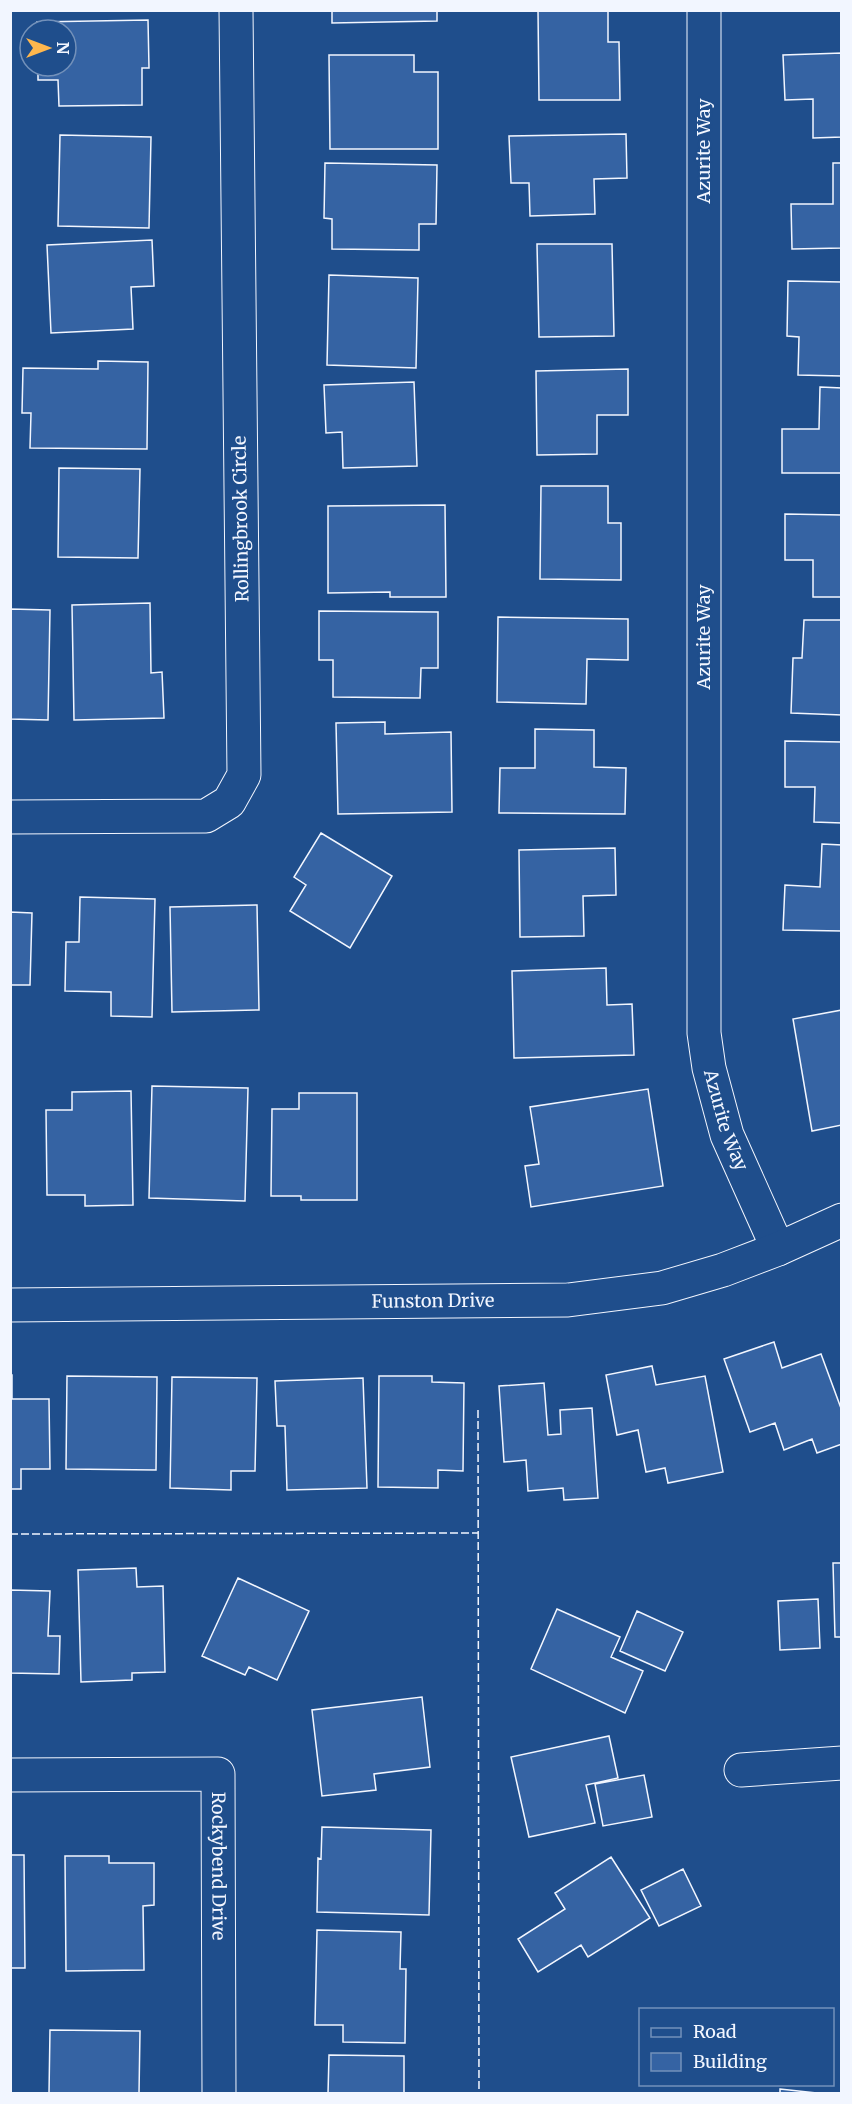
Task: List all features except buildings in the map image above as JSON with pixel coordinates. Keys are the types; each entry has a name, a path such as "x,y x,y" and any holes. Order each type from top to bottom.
{"street":[{"name":"Rollingbrook Circle","path":"10,818 207,816 228,802 244,775 236,10"},
{"name":"Azurite Way","path":"704,10 704,1033 709,1068 727,1135 778,1249"},
{"name":"Funston Drive","path":"10,1305 568,1300 662,1288 723,1270 778,1249 842,1220"},
{"path":"741,1770 842,1763"},
{"name":"Rockybend Drive","path":"10,1775 218,1773 219,2094"}],"fence":[{"path":"478,1410 479,2094"},
{"path":"10,1534 478,1533"}]}
